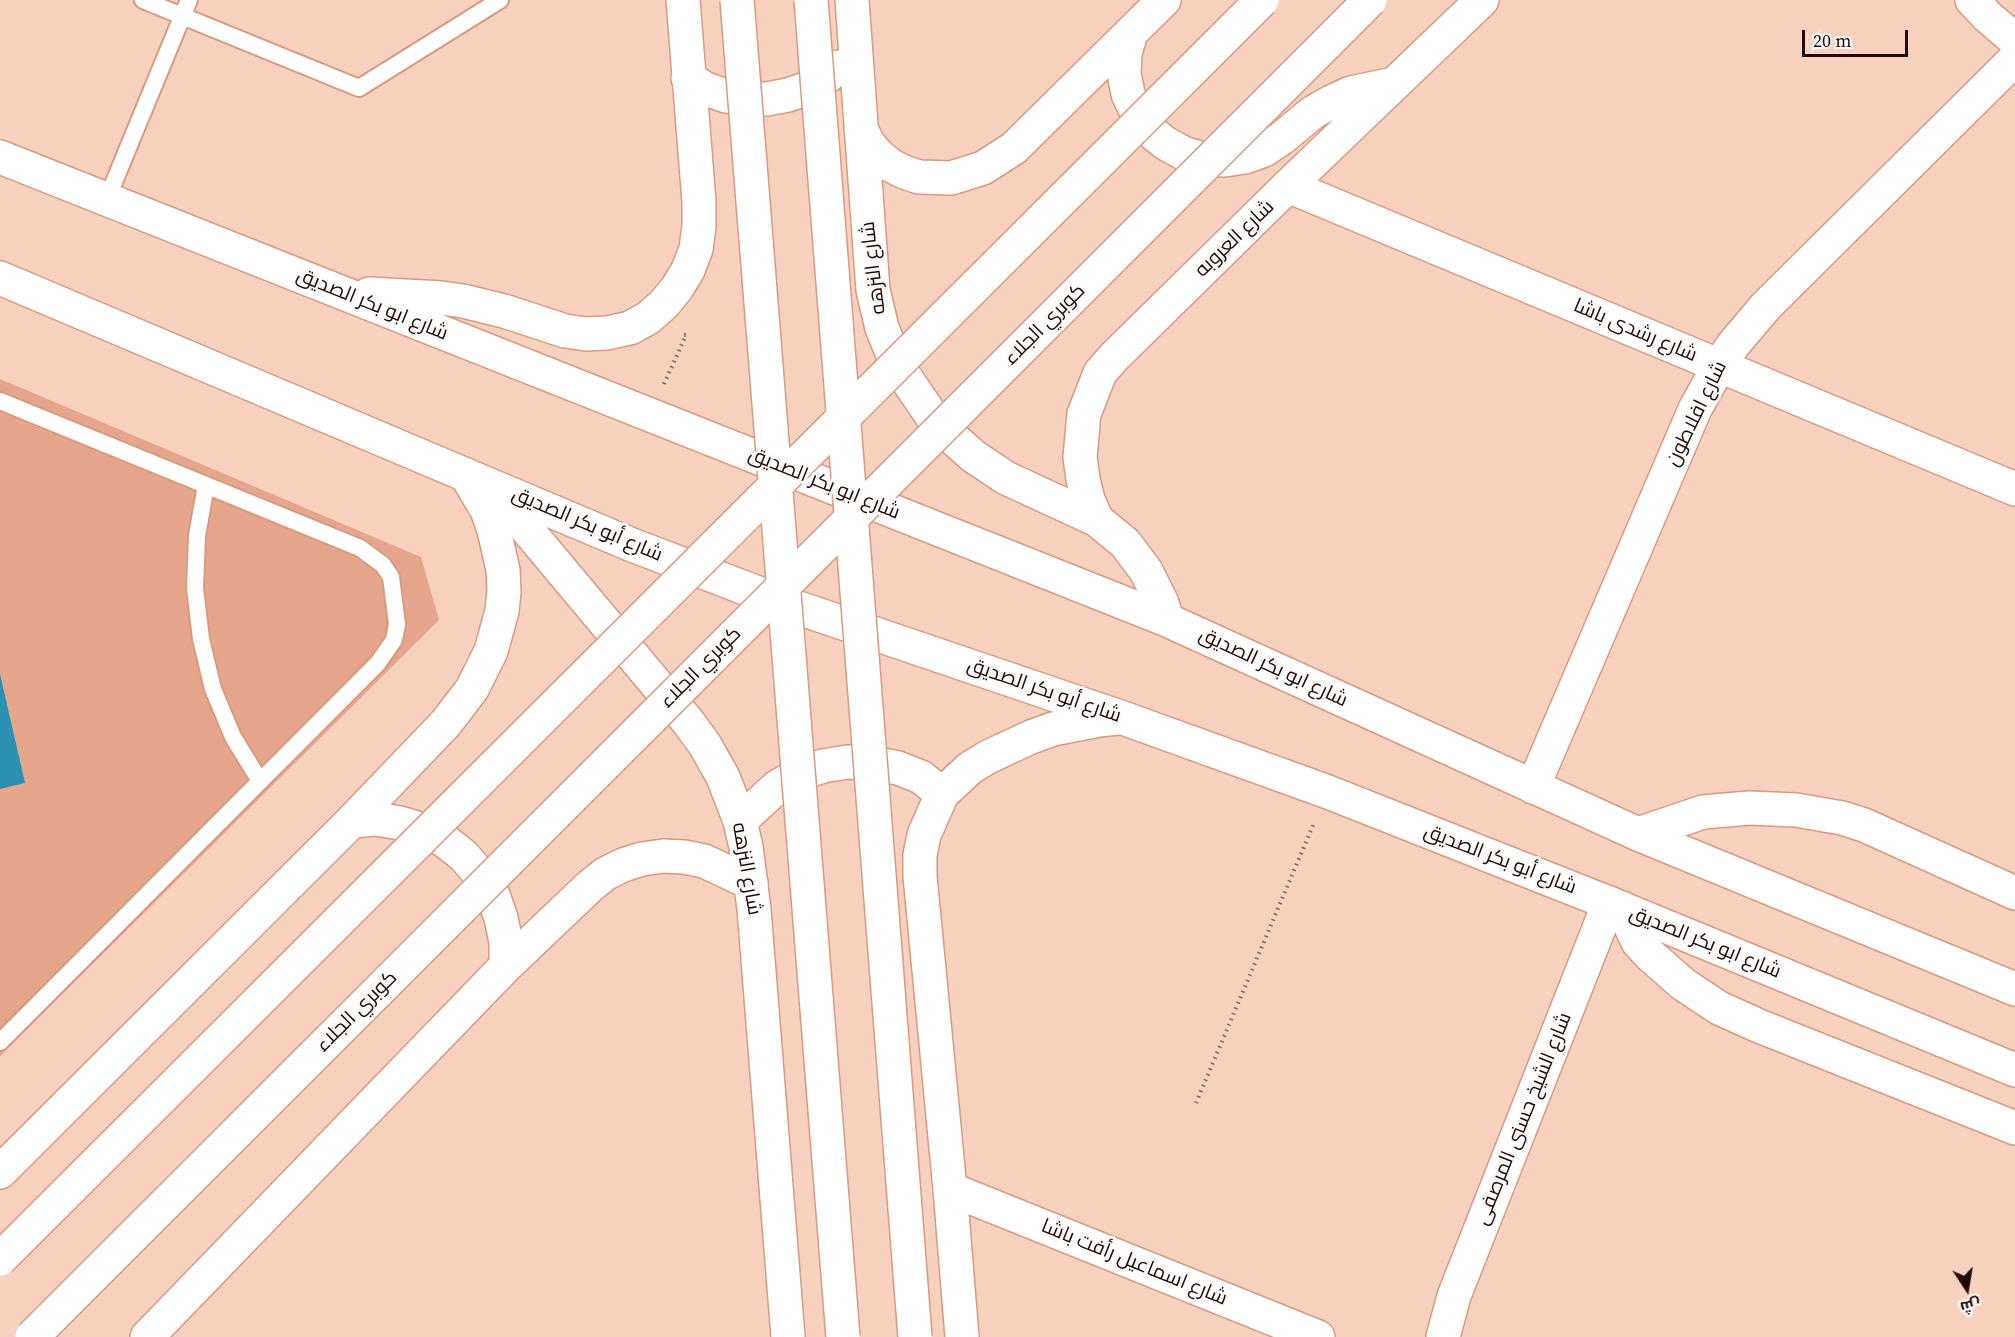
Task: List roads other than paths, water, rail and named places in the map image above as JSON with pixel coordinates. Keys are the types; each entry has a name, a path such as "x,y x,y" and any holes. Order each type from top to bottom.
{"main road":[{"path":"340,292 421,296 463,301 504,311 565,331 586,334 607,333 630,328 648,318 664,304 688,270 696,249 699,226 683,0"},
{"path":"737,0 843,1337"},
{"path":"811,0 915,1337"},
{"name":"شارع النزهه","path":"852,0 873,290 882,328 897,365 907,382 944,430 973,456 1006,478 1097,520 1112,530 1146,571 1162,603 1167,620"},
{"path":"861,129 868,143 878,155 890,165 904,172 935,179 966,175 999,159 1014,148 1164,0"},
{"path":"0,1259 1262,0"},
{"name":"كوبري الجلاء","path":"32,1337 1370,0"},
{"name":"شارع العروبه","path":"1097,520 1088,500 1080,458 1084,414 1100,373 1113,357 1288,186 1482,0"},
{"path":"1972,0 2015,40"},
{"path":"1131,33 1125,53 1125,73 1128,94 1137,113 1149,130 1165,143 1183,153 1203,159 1224,160 1245,157 1264,150 1312,113 1331,102 1351,93 1394,84"},
{"path":"688,78 726,96 767,99 808,88 842,65 855,49"},
{"name":"شارع افلاطون","path":"1533,787 1695,410 1719,366 1733,345 1766,306 2015,59"},
{"name":"شارع ابو بكر الصديق","path":"0,157 1167,620 1638,834 2015,989"},
{"name":"شارع رشدى باشا","path":"1288,186 2015,489"},
{"path":"0,278 478,479 494,530 503,570 502,611 491,651 472,689 446,723 352,821 0,1172"},
{"name":"شارع النزهه","path":"478,479 694,730 723,777 740,821 752,883 788,1337"},
{"name":"شارع أبو بكر الصديق","path":"478,479 673,561 786,604 1123,717 1328,792 1615,905"},
{"path":"962,1337 920,876 920,855 924,835 942,794 970,768 988,757 1030,737 1076,724 1123,717"},
{"path":"740,821 777,787 799,774 823,766 848,762 873,763 898,768 921,777 942,794"},
{"path":"1638,834 1703,812 1749,808 1796,810 1842,818 1864,825 2015,893"},
{"path":"352,821 376,819 424,830 445,841 465,856 493,895 506,942 506,966"},
{"path":"147,1337 506,966 589,886 605,874 623,865 663,856 704,861 752,883"},
{"name":"شارع ابو بكر الصديق","path":"1615,905 2015,1070"},
{"name":"شارع ابو بكر الصديق","path":"1615,905 1638,942 1650,956 1683,984 1719,1008 2015,1128"},
{"name":"شارع الشيخ حسنى المرصفى","path":"1443,1337 1454,1296 1615,905"},
{"name":"شارع اسماعيل رأفت باشا","path":"950,1189 1318,1337"}],"lane":[{"path":"143,0 359,88 500,0"},
{"path":"106,199 189,0"},
{"path":"0,401 360,548 382,565 391,577 397,624 394,640 378,663 0,1042"},
{"path":"206,485 196,536 195,588 201,639 213,689 233,736 260,781"}],"water":[{"path":"0,674 25,783 0,789"}]}
